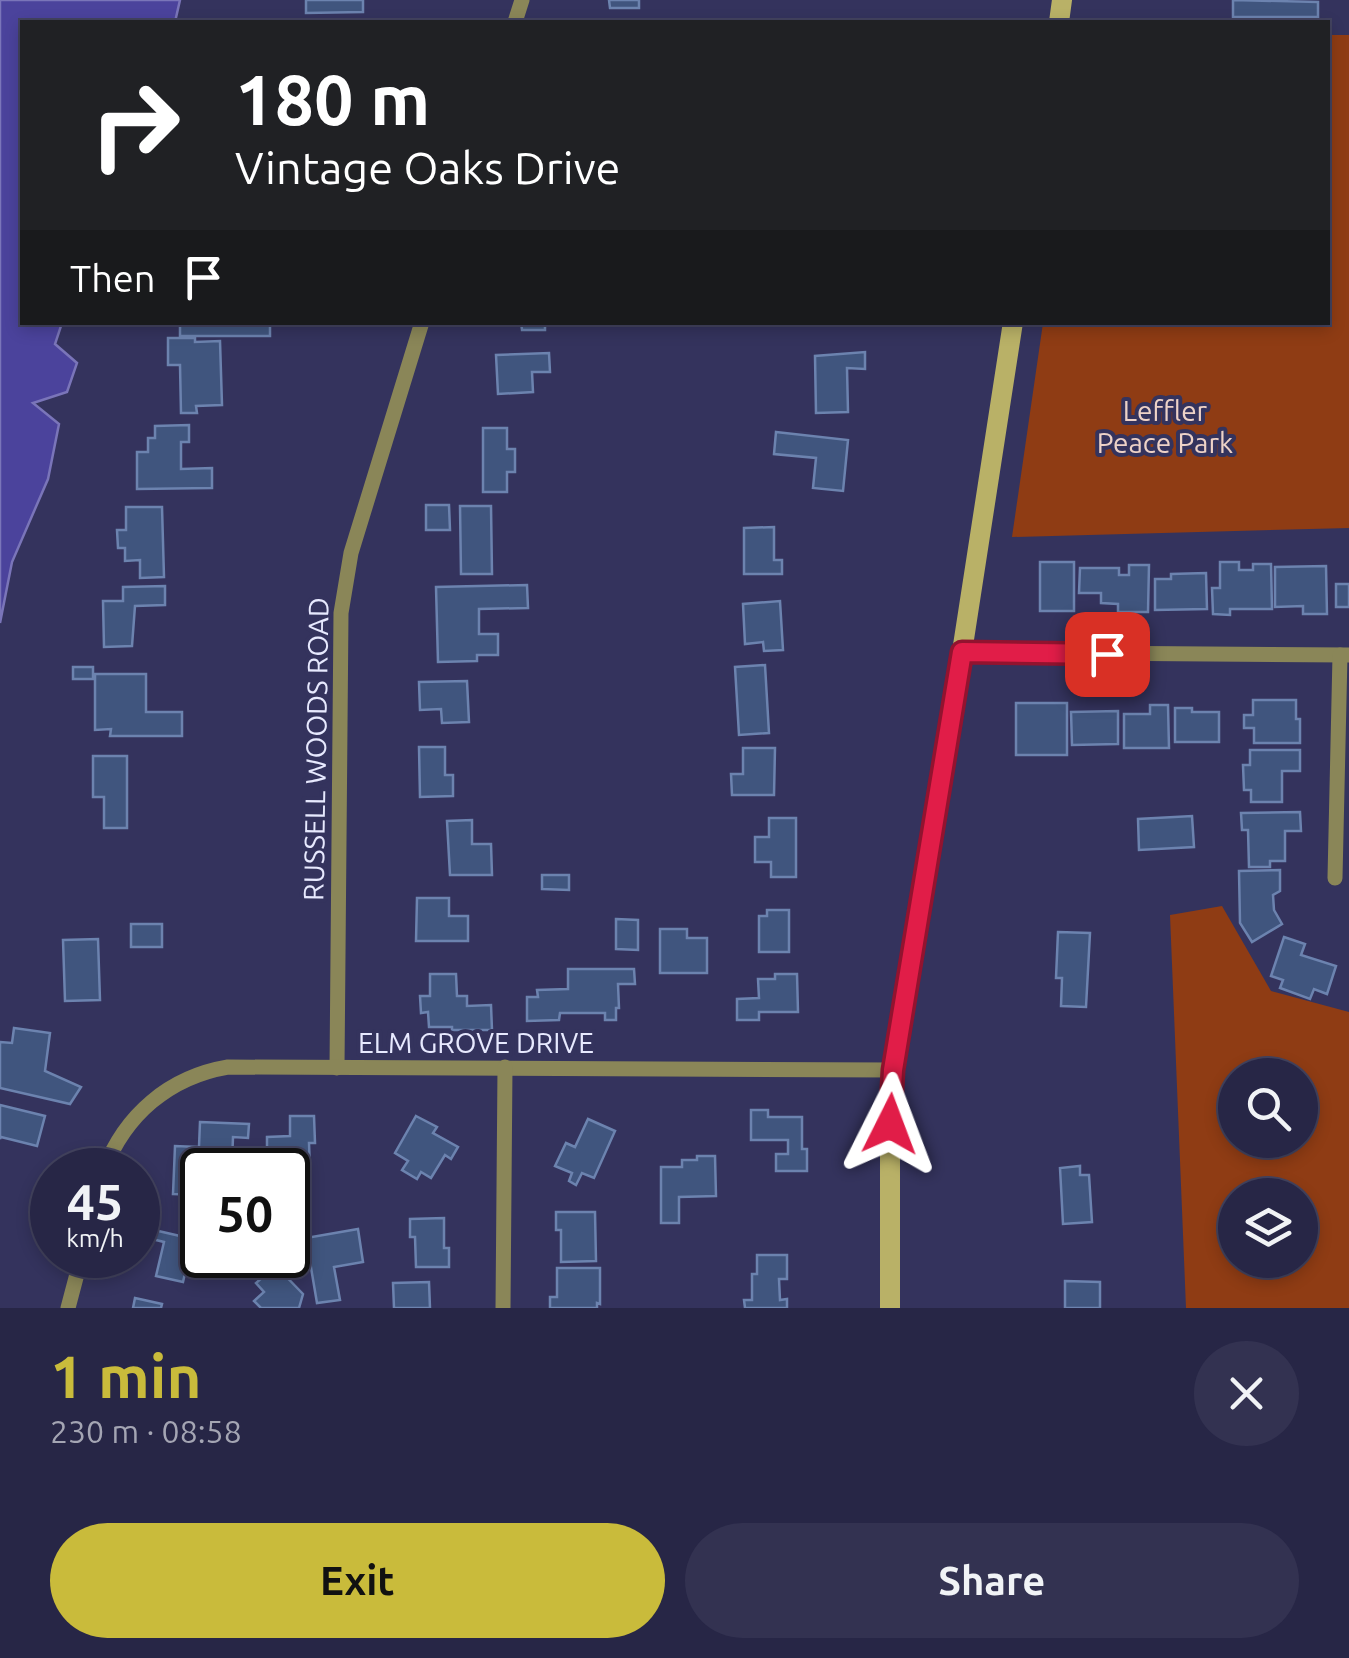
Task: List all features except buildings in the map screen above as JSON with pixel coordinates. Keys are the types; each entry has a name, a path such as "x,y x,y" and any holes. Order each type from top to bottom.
{"main road":[{"path":"890,1308 893,1070 1013,325"}],"street":[{"name":"RUSSELL WOODS ROAD","path":"337,1068 341,613 351,553 421,325"},
{"path":"962,652 1344,656 1336,878"},
{"path":"503,1308 505,1067"},
{"name":"ELM GROVE DRIVE","path":"112,1148 130,1122 156,1098 204,1071 228,1068 893,1070"},
{"path":"68,1308 76,1278"}],"green space":[{"name":"Leffler Peace Park","path":"1330,35 1349,35 1349,528 1012,537 1043,325 1330,325"},
{"path":"1222,906 1271,991 1349,1012 1349,1308 1186,1308 1170,915"}],"shaded area":[{"path":"0,0 180,0 175,20 20,20 20,325 61,325 55,344 77,363 67,392 33,403 59,424 48,479 12,562 0,623"}],"route":[{"path":"890,1124 893,1070 962,652 1107,654"}]}
